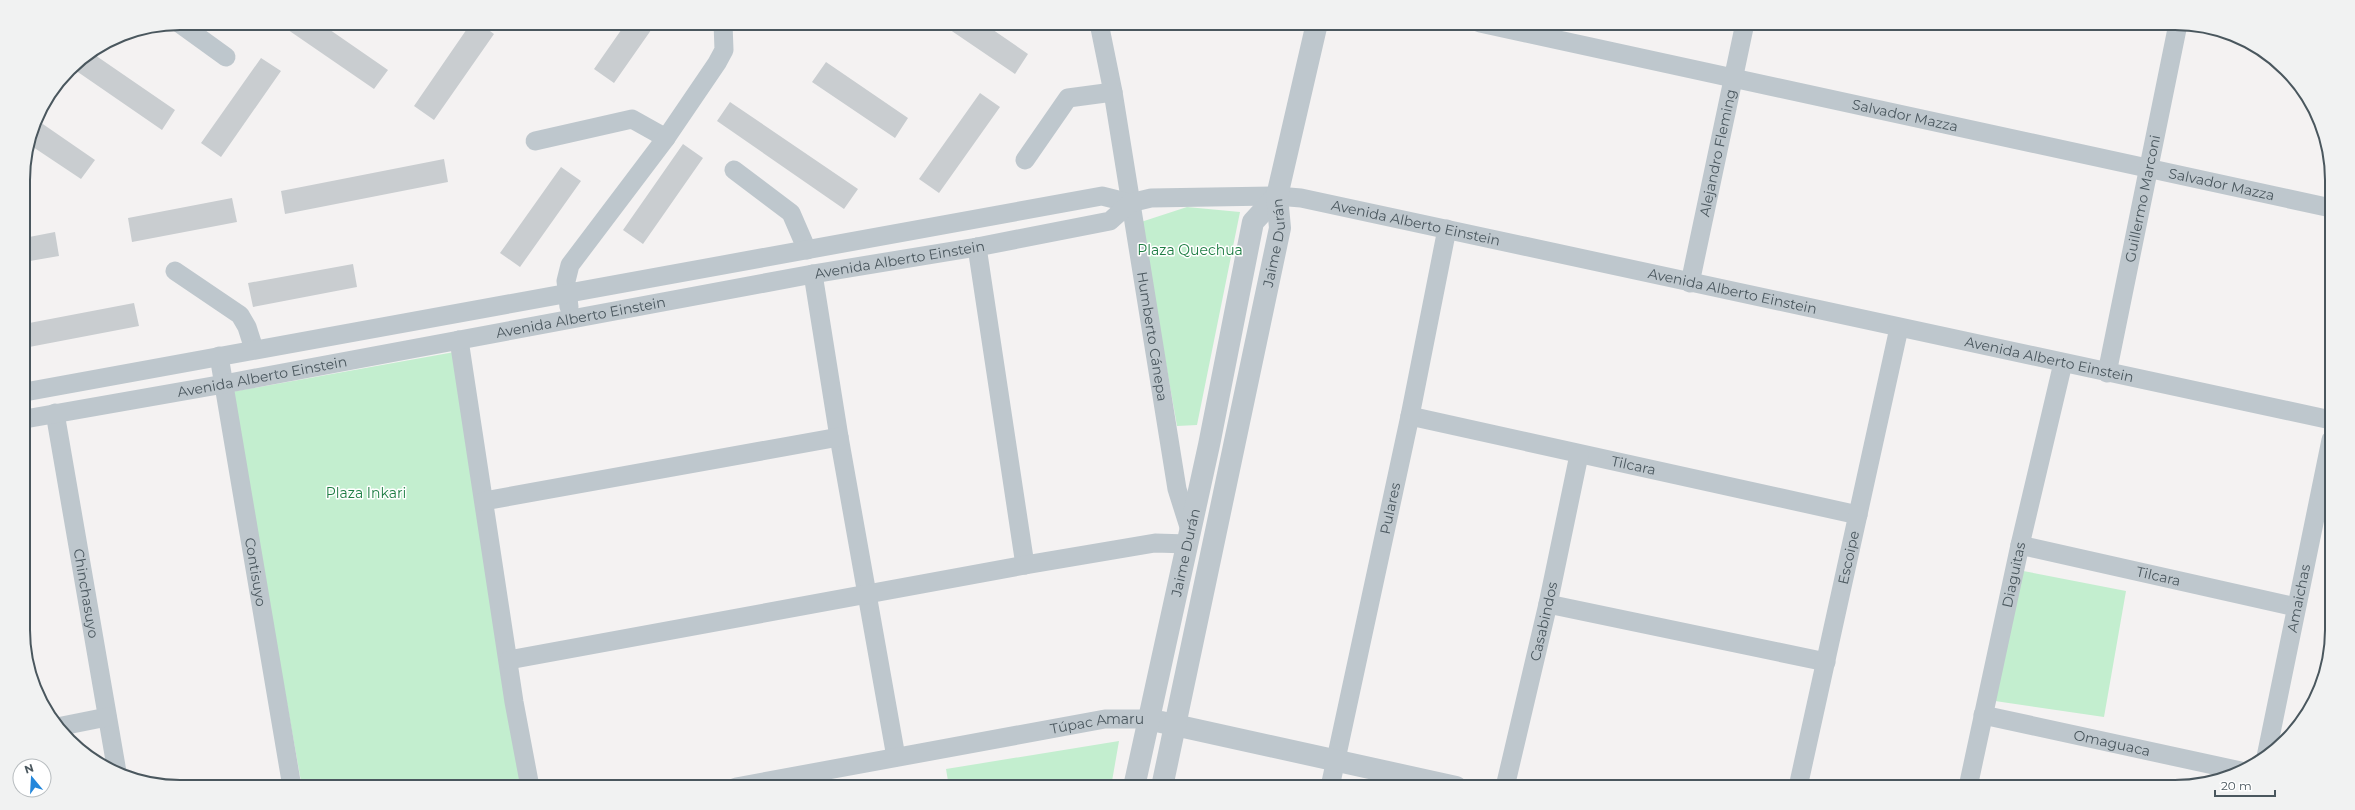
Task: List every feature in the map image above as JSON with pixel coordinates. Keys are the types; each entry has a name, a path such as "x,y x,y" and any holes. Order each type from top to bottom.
{"street":[{"path":"189,30 226,57"},
{"path":"570,318 567,294 567,273 570,265 666,138 724,50 723,30"},
{"name":"Humberto Cánepa","path":"1100,30 1113,92 1177,489 1189,537"},
{"path":"1277,196 1315,30"},
{"name":"Salvador Mazza","path":"1513,30 2325,207"},
{"name":"Alejandro Fleming","path":"1690,283 1732,77 1743,30"},
{"name":"Guillermo Marconi","path":"2107,373 2177,30"},
{"path":"1025,160 1068,98 1113,92"},
{"path":"535,140 632,119 666,138"},
{"path":"734,170 791,213 807,250"},
{"name":"Avenida Alberto Einstein","path":"30,391 1102,196 1130,204 1167,197 1277,196 1301,198 1447,229 2063,364 2325,419"},
{"name":"Jaime Durán","path":"1135,780 1189,537 1253,222 1277,196"},
{"name":"Jaime Durán","path":"1163,780 1280,228 1277,196"},
{"name":"Avenida Alberto Einstein","path":"30,418 224,384 570,318 813,274 977,247 1110,221 1130,204"},
{"name":"Pulares","path":"1331,780 1410,416 1447,229"},
{"path":"977,247 1025,565"},
{"path":"175,271 240,315 248,327 254,349"},
{"path":"813,274 839,438 896,757"},
{"name":"Escoipe","path":"1800,780 1899,328"},
{"path":"459,340 509,660 514,702 529,780"},
{"name":"Contisuyo","path":"219,356 291,780"},
{"name":"Diaguitas","path":"1969,780 2020,545 2063,364"},
{"name":"Chinchasuyo","path":"55,413 116,766"},
{"name":"Tilcara","path":"1410,416 1579,455 1858,515"},
{"path":"484,501 839,438"},
{"name":"Casabindos","path":"1507,780 1548,604 1579,455"},
{"name":"Amaichas","path":"2268,748 2325,469"},
{"path":"509,660 866,592 1189,537"},
{"name":"Tilcara","path":"2020,545 2296,607"},
{"path":"1548,604 1826,662"},
{"name":"Omaguaca","path":"1983,715 2232,769"},
{"path":"64,726 108,717"},
{"name":"Túpac Amaru","path":"773,780 1105,719 1148,719 1425,780"}],"green space":[{"name":"Plaza Quechua","path":"1187,207 1240,212 1197,425 1177,426 1141,222"},
{"name":"Plaza Inkari","path":"460,351 529,780 301,780 231,392"},
{"path":"2018,570 2126,591 2104,717 1995,701"},
{"path":"1119,741 1112,780 948,780 946,769"}],"building":[{"path":"288,30 330,30 388,70 374,89"},
{"path":"466,30 489,30 494,34 434,120 414,106"},
{"path":"621,30 651,30 614,83 594,69"},
{"path":"950,30 993,30 1028,54 1015,74"},
{"path":"96,56 175,110 162,130 77,71"},
{"path":"261,58 281,71 221,157 201,143"},
{"path":"826,62 908,118 895,138 812,82"},
{"path":"980,93 1000,107 939,193 919,179"},
{"path":"730,102 858,189 844,209 717,121"},
{"path":"41,123 95,160 81,179 34,147"},
{"path":"683,144 703,158 643,244 623,230"},
{"path":"444,159 448,182 285,214 281,191"},
{"path":"561,167 581,181 520,267 500,253"},
{"path":"232,198 237,222 132,242 128,218"},
{"path":"55,232 59,256 30,261 30,237"},
{"path":"353,264 357,287 253,307 248,283"},
{"path":"134,303 139,326 30,347 30,323"}]}
